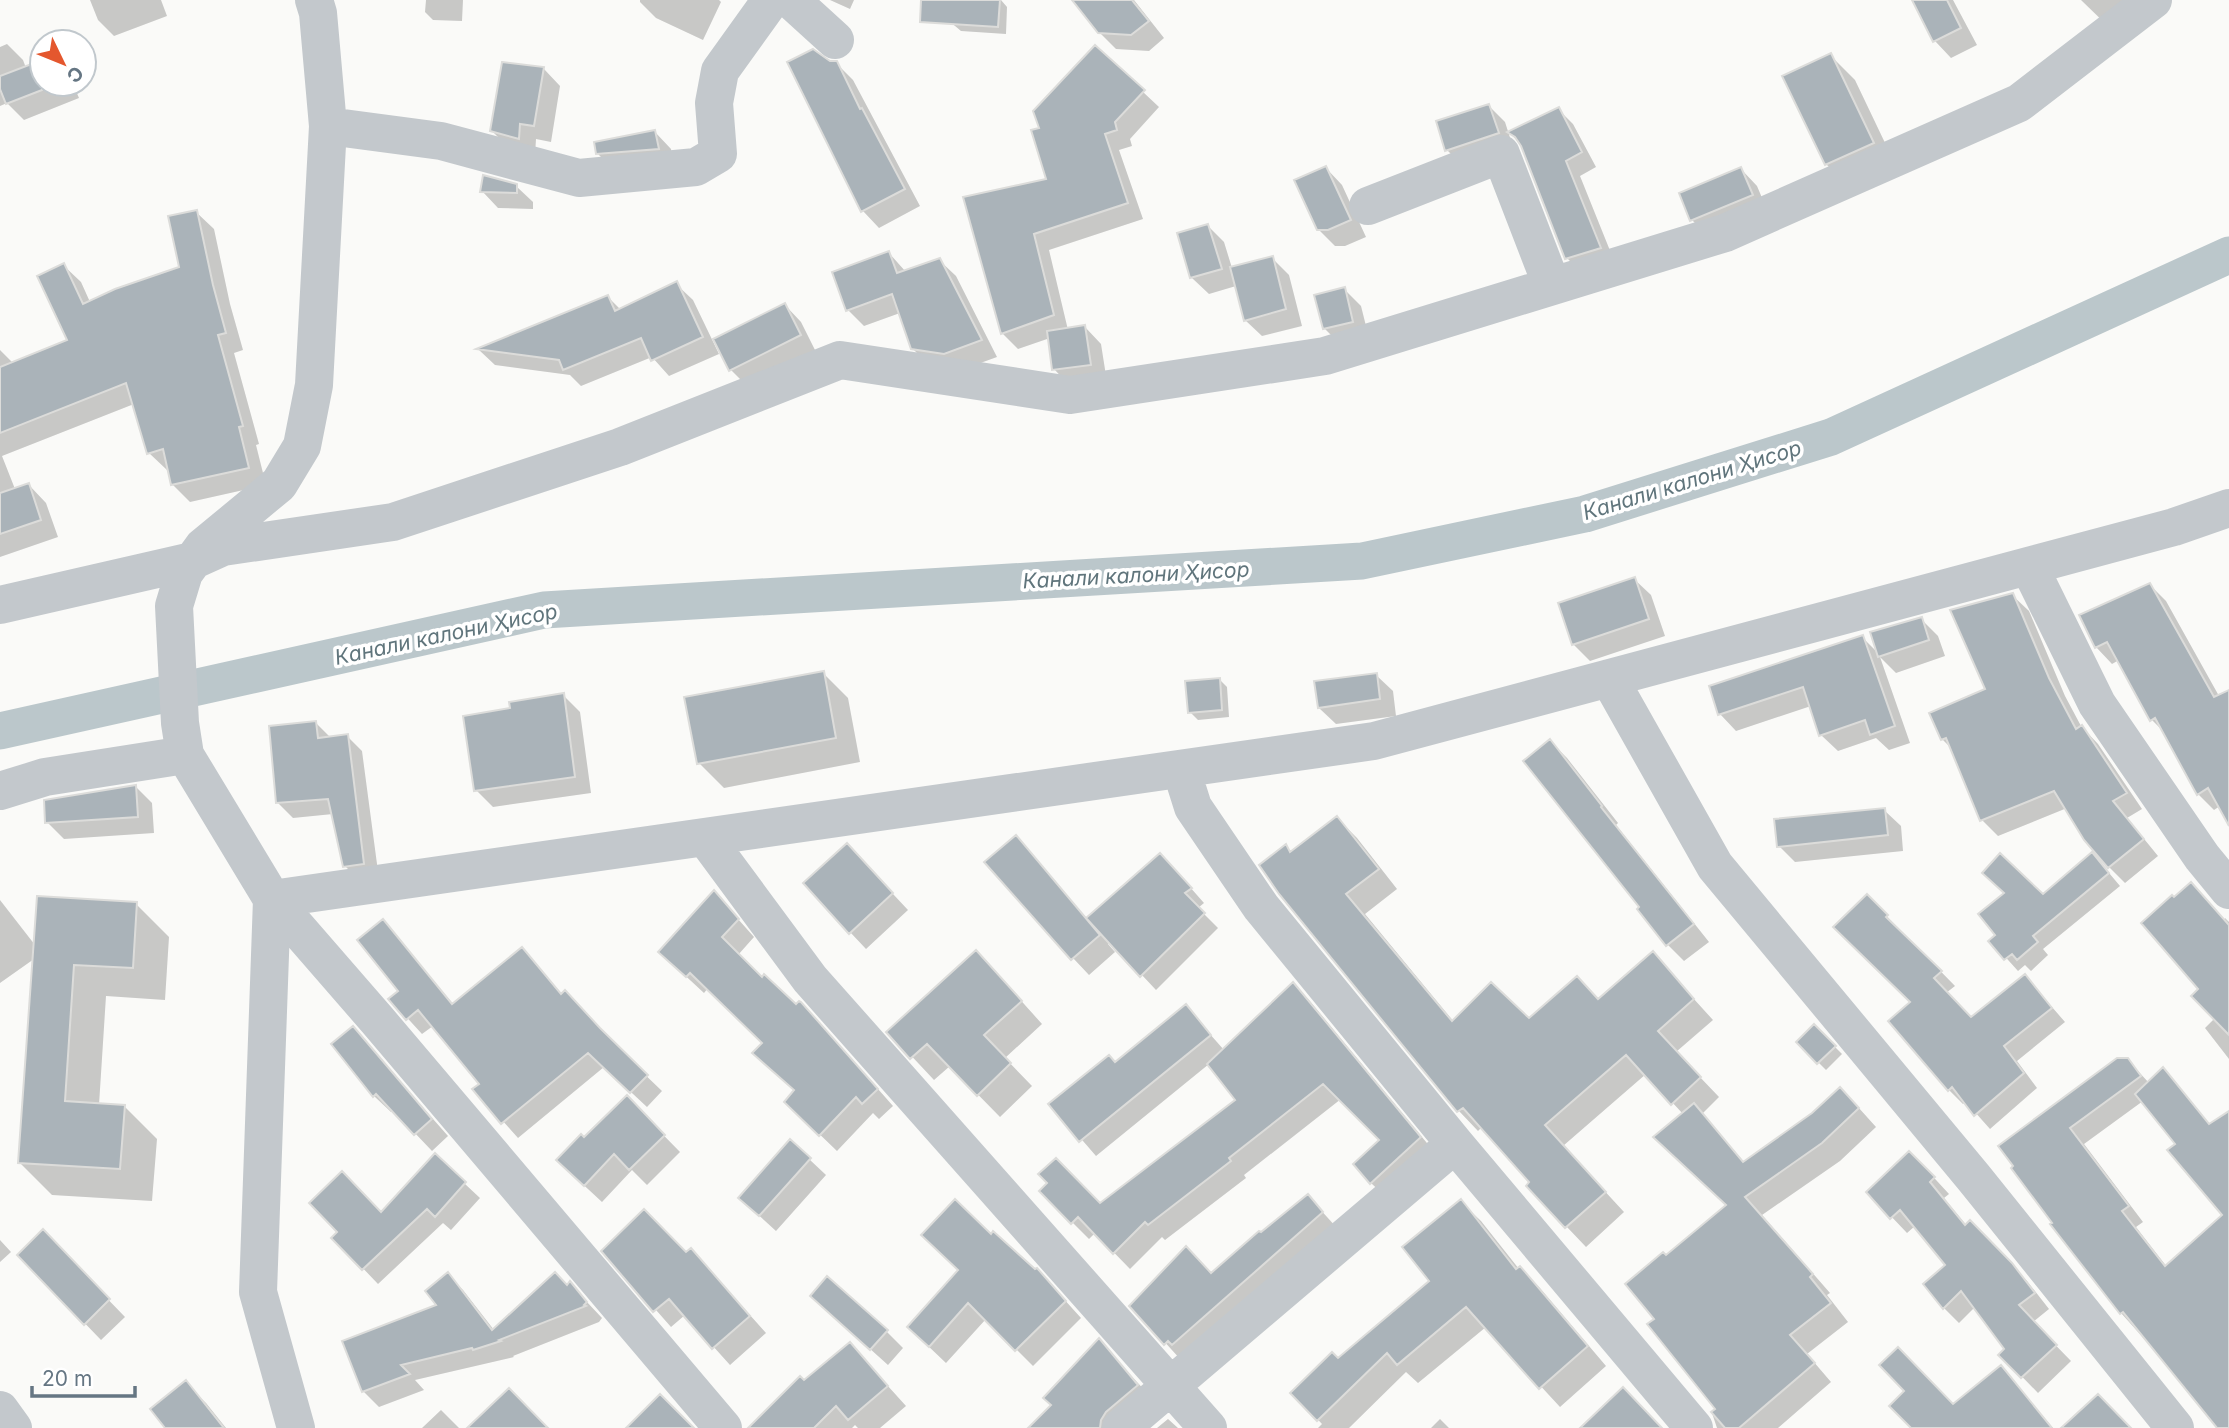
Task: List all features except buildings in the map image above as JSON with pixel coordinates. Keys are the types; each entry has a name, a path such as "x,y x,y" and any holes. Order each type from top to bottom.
{"street":[{"path":"314,0 318,13 328,126 314,385 302,446 279,484 203,547 184,573 174,606 183,739 272,899 723,1428"},
{"path":"328,126 441,141 579,178 696,167 718,154 714,103 720,71 771,0"},
{"path":"791,0 835,40"},
{"path":"0,605 192,561 223,547 393,522 620,447 840,360 1070,395 1325,356 1725,233 2019,103 2153,0"},
{"path":"1368,206 1501,154 1552,286"},
{"path":"272,899 1374,741 2174,527 2229,508"},
{"path":"2029,566 2097,704 2202,858 2229,890"},
{"path":"1609,678 1715,866 1974,1178 2175,1428"},
{"path":"0,791 183,739"},
{"path":"1181,769 1193,807 1261,907 1455,1144 1694,1428"},
{"path":"705,837 810,979 1208,1428"},
{"path":"272,899 258,1292 296,1428"},
{"path":"1121,1428 1455,1144"},
{"path":"0,1410 13,1428"}],"waterway":[{"name":"Канали калони Ҳисор","path":"0,731 544,610 1362,561 1585,514 1831,437 2229,255"}]}
